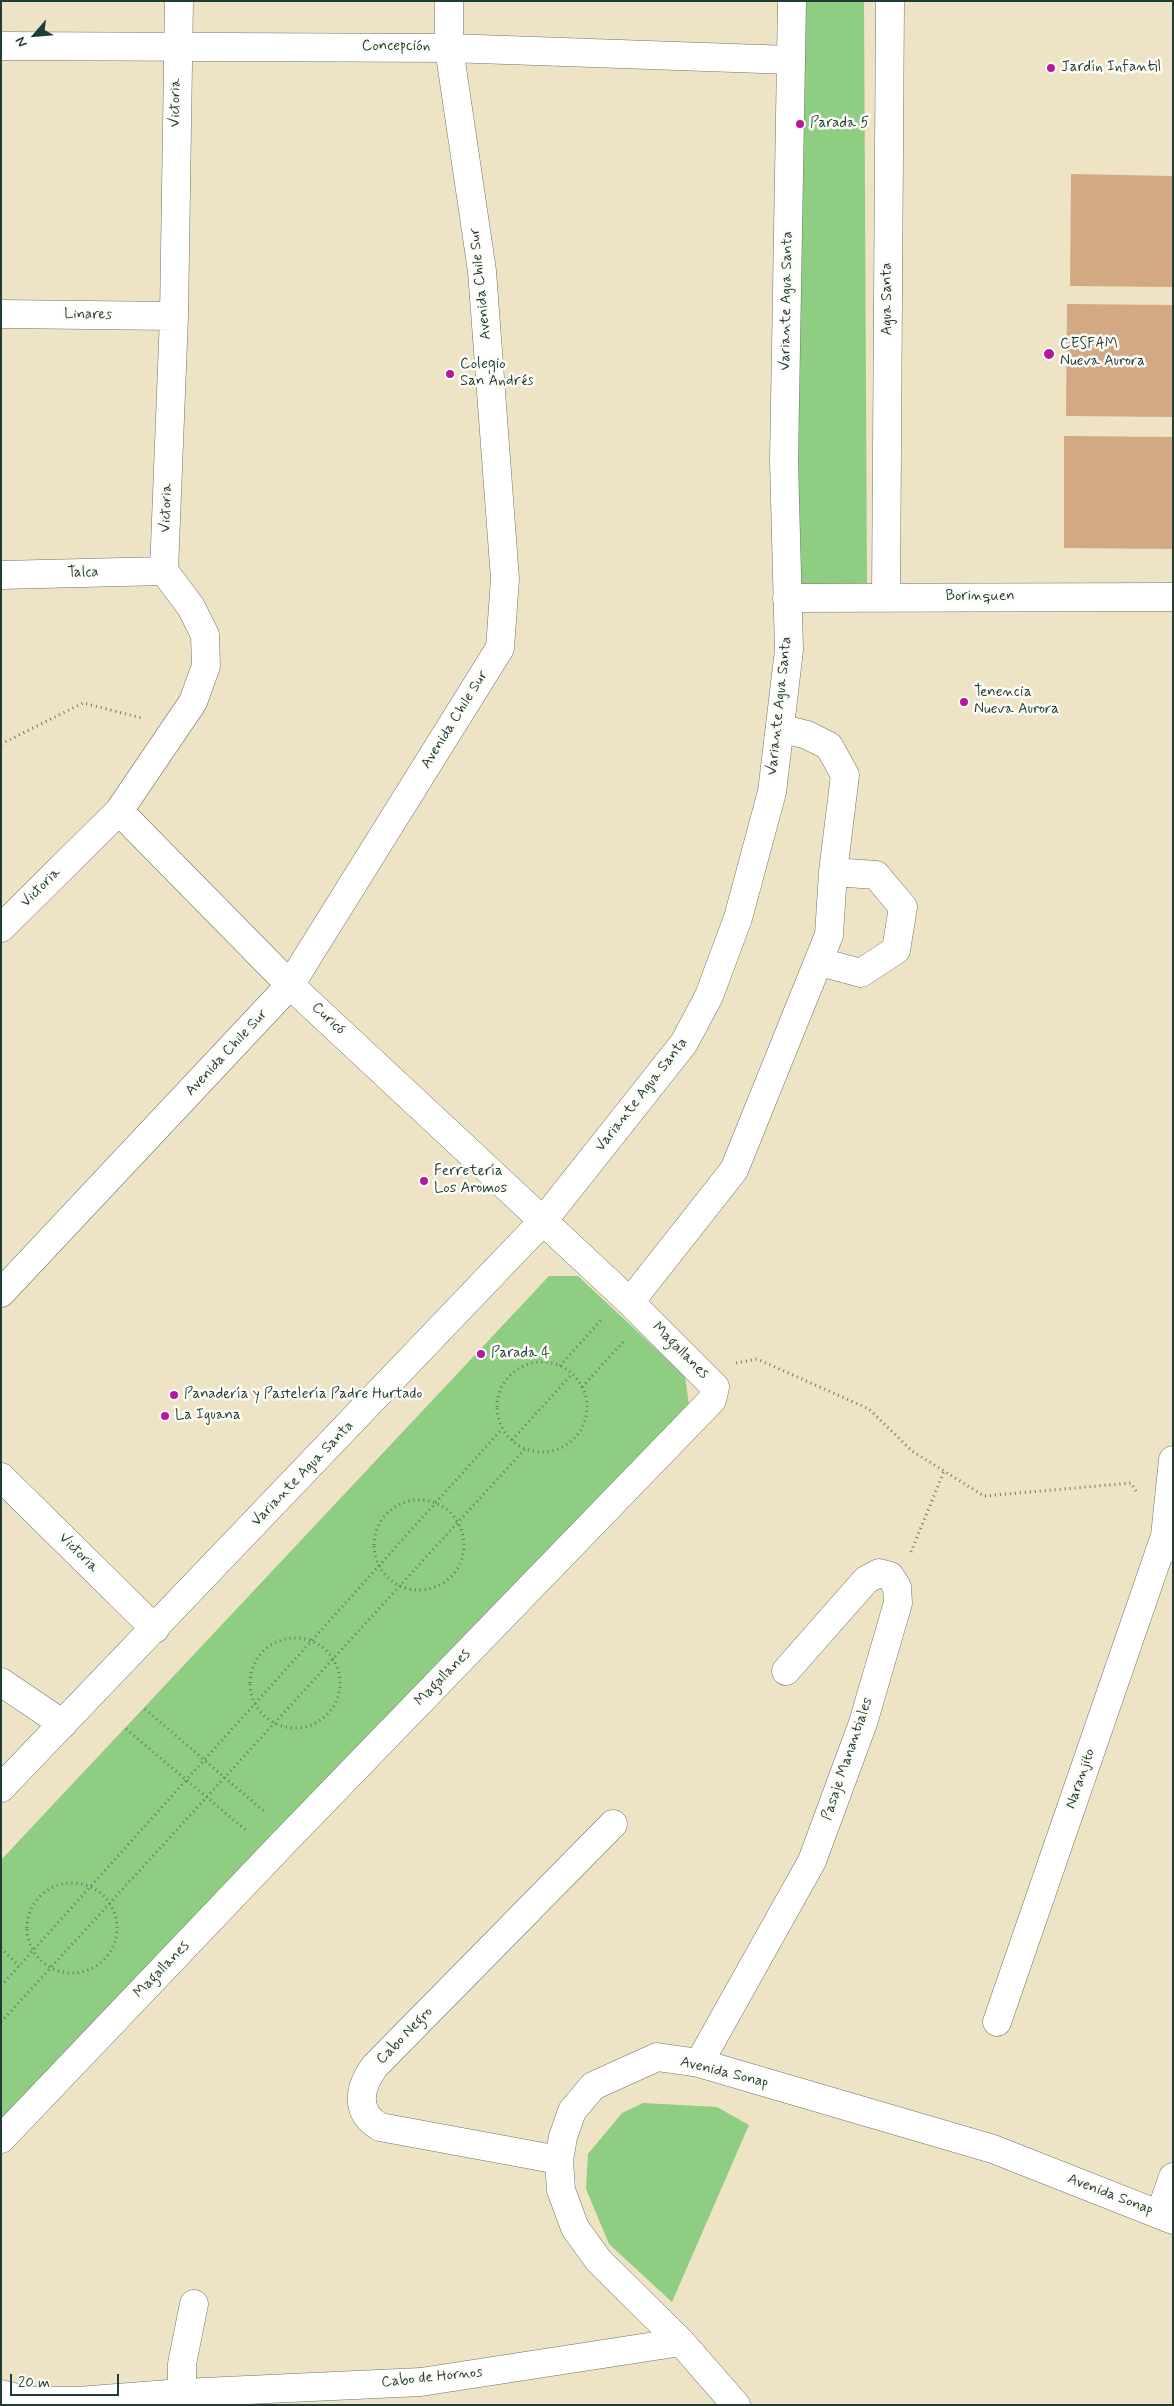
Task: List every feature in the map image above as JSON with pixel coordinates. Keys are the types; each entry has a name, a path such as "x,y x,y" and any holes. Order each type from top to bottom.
{"street":[{"name":"Victoria","path":"1,928 119,811 193,702 206,666 205,635 191,607 164,571 174,316 179,1"},
{"name":"Avenida Chile Sur","path":"1,1294 290,984 500,648 505,579 482,271 449,48 449,1"},
{"name":"Variante Agua Santa","path":"1,1788 543,1221 684,1043 709,996 738,918 772,792 788,650 784,462 792,1"},
{"name":"Agua Santa","path":"886,596 890,1"},
{"name":"Concepción","path":"1,46 449,48 791,60"},
{"name":"Linares","path":"1,314 174,316"},
{"name":"Talca","path":"1,575 164,571"},
{"name":"Borinquen","path":"787,598 886,596 1173,597"},
{"path":"633,1305 734,1170 820,962 828,936 833,872 845,775 829,746 806,735 780,728"},
{"name":"Curicó","path":"119,811 290,984 543,1221"},
{"path":"820,962 861,973 896,950 903,907 876,875 833,872"},
{"name":"Magallanes","path":"1,2139 282,1844 712,1400 714,1387 700,1370 543,1221"},
{"path":"1169,1542 1173,1460"},
{"name":"Victoria","path":"1,1477 155,1629"},
{"name":"Naranjito","path":"997,2022 1169,1542"},
{"path":"786,1671 866,1580 880,1573 890,1576 897,1587"},
{"name":"Pasaje Manantiales","path":"699,2064 812,1861 862,1723 898,1603 897,1587"},
{"path":"1,1682 63,1724"},
{"name":"Cabo Negro","path":"559,2160 380,2127 372,2122 365,2113 361,2102 362,2090 365,2079 375,2066 613,1824"},
{"name":"Avenida Sonap","path":"736,2405 681,2342 599,2262 574,2228 561,2190 559,2160 563,2136 572,2111 593,2086 622,2071 657,2057 699,2064 993,2149 1166,2217"},
{"path":"1166,2217 1173,2176"},
{"path":"182,2393 182,2364 194,2304"},
{"name":"Cabo de Hornos","path":"1,2394 30,2401 78,2402 182,2393 421,2382 681,2342"}],"path":[{"path":"1,744 83,703 176,727"},
{"path":"560,1366 633,1305"},
{"path":"582,1387 633,1305"},
{"path":"700,1370 757,1359 869,1408 912,1451 984,1496 1131,1483 1169,1542"},
{"path":"545,1362 560,1366 572,1374 582,1387 586,1400 587,1414 583,1426 575,1438 565,1447 538,1453 525,1449 512,1440 502,1429 498,1416 498,1402 501,1389 508,1378 519,1369 531,1364 545,1362"},
{"path":"512,1440 572,1374"},
{"path":"1,1986 502,1429"},
{"path":"1,2022 525,1449"},
{"path":"897,1587 944,1471"},
{"path":"422,1500 444,1508 458,1523 463,1536 464,1550 460,1564 452,1576 441,1585 428,1590 414,1590 400,1586 388,1578 379,1566 375,1553 378,1526 385,1515 396,1506 408,1501 422,1500"},
{"path":"298,1638 312,1641 320,1645 334,1659 339,1673 340,1688 336,1702 328,1714 317,1722 303,1727 289,1727 275,1723 264,1714 256,1703 251,1691 251,1677 254,1664 272,1644 284,1639 298,1638"},
{"path":"145,1709 225,1778 282,1844"},
{"path":"126,1729 207,1798 282,1844"},
{"path":"66,1883 90,1887 102,1894 109,1904 116,1918 116,1933 112,1947 104,1959 93,1968 79,1972 65,1972 51,1968 40,1961 33,1951 26,1927 29,1914 43,1893 54,1886 66,1883"},
{"path":"1,1948 19,1966"}],"green space":[{"path":"800,1 864,1 867,583 798,584"},
{"path":"549,1276 578,1276 685,1376 689,1405 1,2123 1,1860"},
{"path":"643,2103 717,2107 749,2125 672,2302 609,2244 586,2189 588,2154 622,2113"}],"building":[{"path":"1071,174 1173,176 1173,287 1070,286"},
{"path":"1067,304 1173,305 1173,417 1066,416"},
{"path":"1064,436 1173,437 1173,549 1064,548"}],"place":[{"name":"Jardín Infantil","path":"1051,68"},
{"name":"Parada 5","path":"800,124"},
{"name":"CESFAM Nueva Aurora","path":"1049,354"},
{"name":"Colegio San Andrés","path":"450,374"},
{"name":"Tenencia Nueva Aurora","path":"964,702"},
{"name":"Ferretería Los Aromos","path":"424,1181"},
{"name":"Parada 4","path":"481,1354"},
{"name":"Panadería y Pastelería Padre Hurtado","path":"174,1395"},
{"name":"La Iguana","path":"165,1416"}]}
